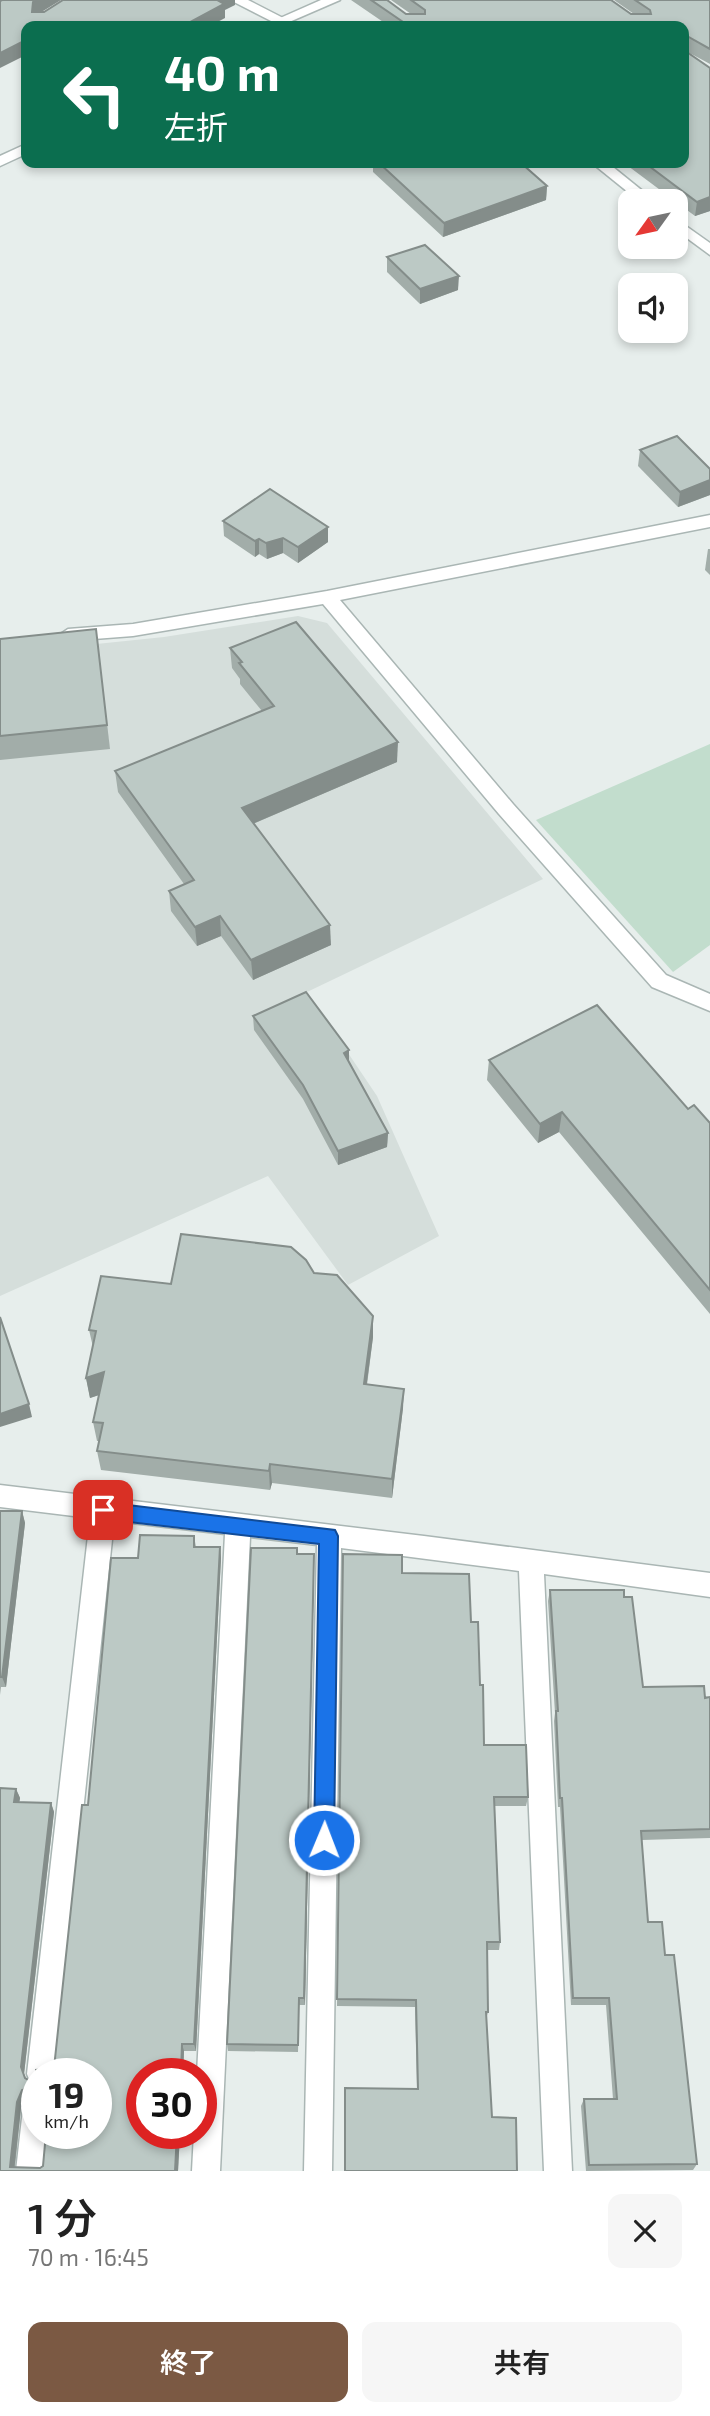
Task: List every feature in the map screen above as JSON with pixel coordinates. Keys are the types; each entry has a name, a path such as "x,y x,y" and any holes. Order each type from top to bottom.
{"street":[{"path":"237,0 272,21"},
{"path":"280,21 333,0"},
{"path":"0,162 21,151"},
{"path":"605,168 633,189"},
{"path":"688,233 710,250"},
{"path":"53,636 134,630 327,597 710,521"},
{"path":"327,597 506,809 659,981 710,1003"},
{"path":"0,1496 710,1585"},
{"path":"43,2058 103,1510"},
{"path":"206,2171 238,1525"},
{"path":"318,2171 329,1536"},
{"path":"531,1562 558,2171"},
{"path":"30,2171 32,2149"}],"shaded area":[{"path":"298,616 327,623 543,879 307,992 377,1096 439,1236 348,1285 268,1176 0,1296 0,654 164,637"}],"green space":[{"path":"710,744 710,945 673,972 536,820"}],"building":[{"path":"36,0 33,2 32,12 44,12 63,0 217,0 224,4 192,21 21,21 21,42 0,53 0,1"},
{"path":"371,0 387,0 406,14 425,14 425,10 411,0 611,0 631,14 651,14 650,10 635,0 710,0 710,49 689,37 689,21 402,21"},
{"path":"689,53 710,68 710,197 697,202 688,195 688,189 680,189 652,168 689,168"},
{"path":"384,168 527,168 547,186 444,223"},
{"path":"425,245 459,276 420,289 387,257"},
{"path":"677,436 710,469 710,480 680,492 640,450"},
{"path":"270,489 328,527 298,547 283,538 266,543 259,539 255,541 223,521"},
{"path":"296,622 398,742 242,808 330,925 251,960 220,916 195,927 169,891 194,880 115,771 274,706 230,648"},
{"path":"96,629 107,725 0,736 0,639"},
{"path":"306,992 349,1050 344,1053 388,1133 338,1151 303,1085 253,1016"},
{"path":"597,1005 688,1109 694,1105 710,1123 710,1290 562,1112 540,1124 489,1060"},
{"path":"181,1234 291,1247 306,1260 314,1273 337,1275 373,1316 364,1384 404,1389 392,1479 270,1464 269,1471 97,1451 103,1423 93,1422 104,1372 86,1378 96,1331 89,1330 101,1276 171,1284"},
{"path":"0,1317 29,1404 0,1414"},
{"path":"0,1511 22,1511 2,1677 0,1677"},
{"path":"140,1535 194,1536 194,1547 220,1547 194,2044 182,2044 182,2058 126,2058 126,2149 176,2149 175,2171 0,2171 0,1788 16,1789 14,1802 51,1803 21,2058 21,2092 17,2102 10,2167 40,2168 43,2166 45,2149 112,2149 112,2058 55,2058 82,1805 88,1805 111,1558 138,1558"},
{"path":"251,1548 297,1548 297,1554 314,1554 304,1998 299,1998 298,2045 227,2044"},
{"path":"343,1554 402,1555 402,1573 469,1574 471,1622 478,1622 484,1745 526,1745 528,1797 494,1797 500,1942 487,1942 486,2012 492,2117 516,2118 517,2171 345,2171 345,2088 418,2089 416,2000 337,1999"},
{"path":"550,1590 624,1590 624,1597 632,1597 643,1687 704,1686 705,1698 710,1697 710,1829 641,1831 648,1922 662,1922 665,1955 674,1955 697,2164 589,2165 584,2099 617,2099 609,1998 573,1998"}],"route":[{"path":"103,1510 329,1536 324,1840"}]}
